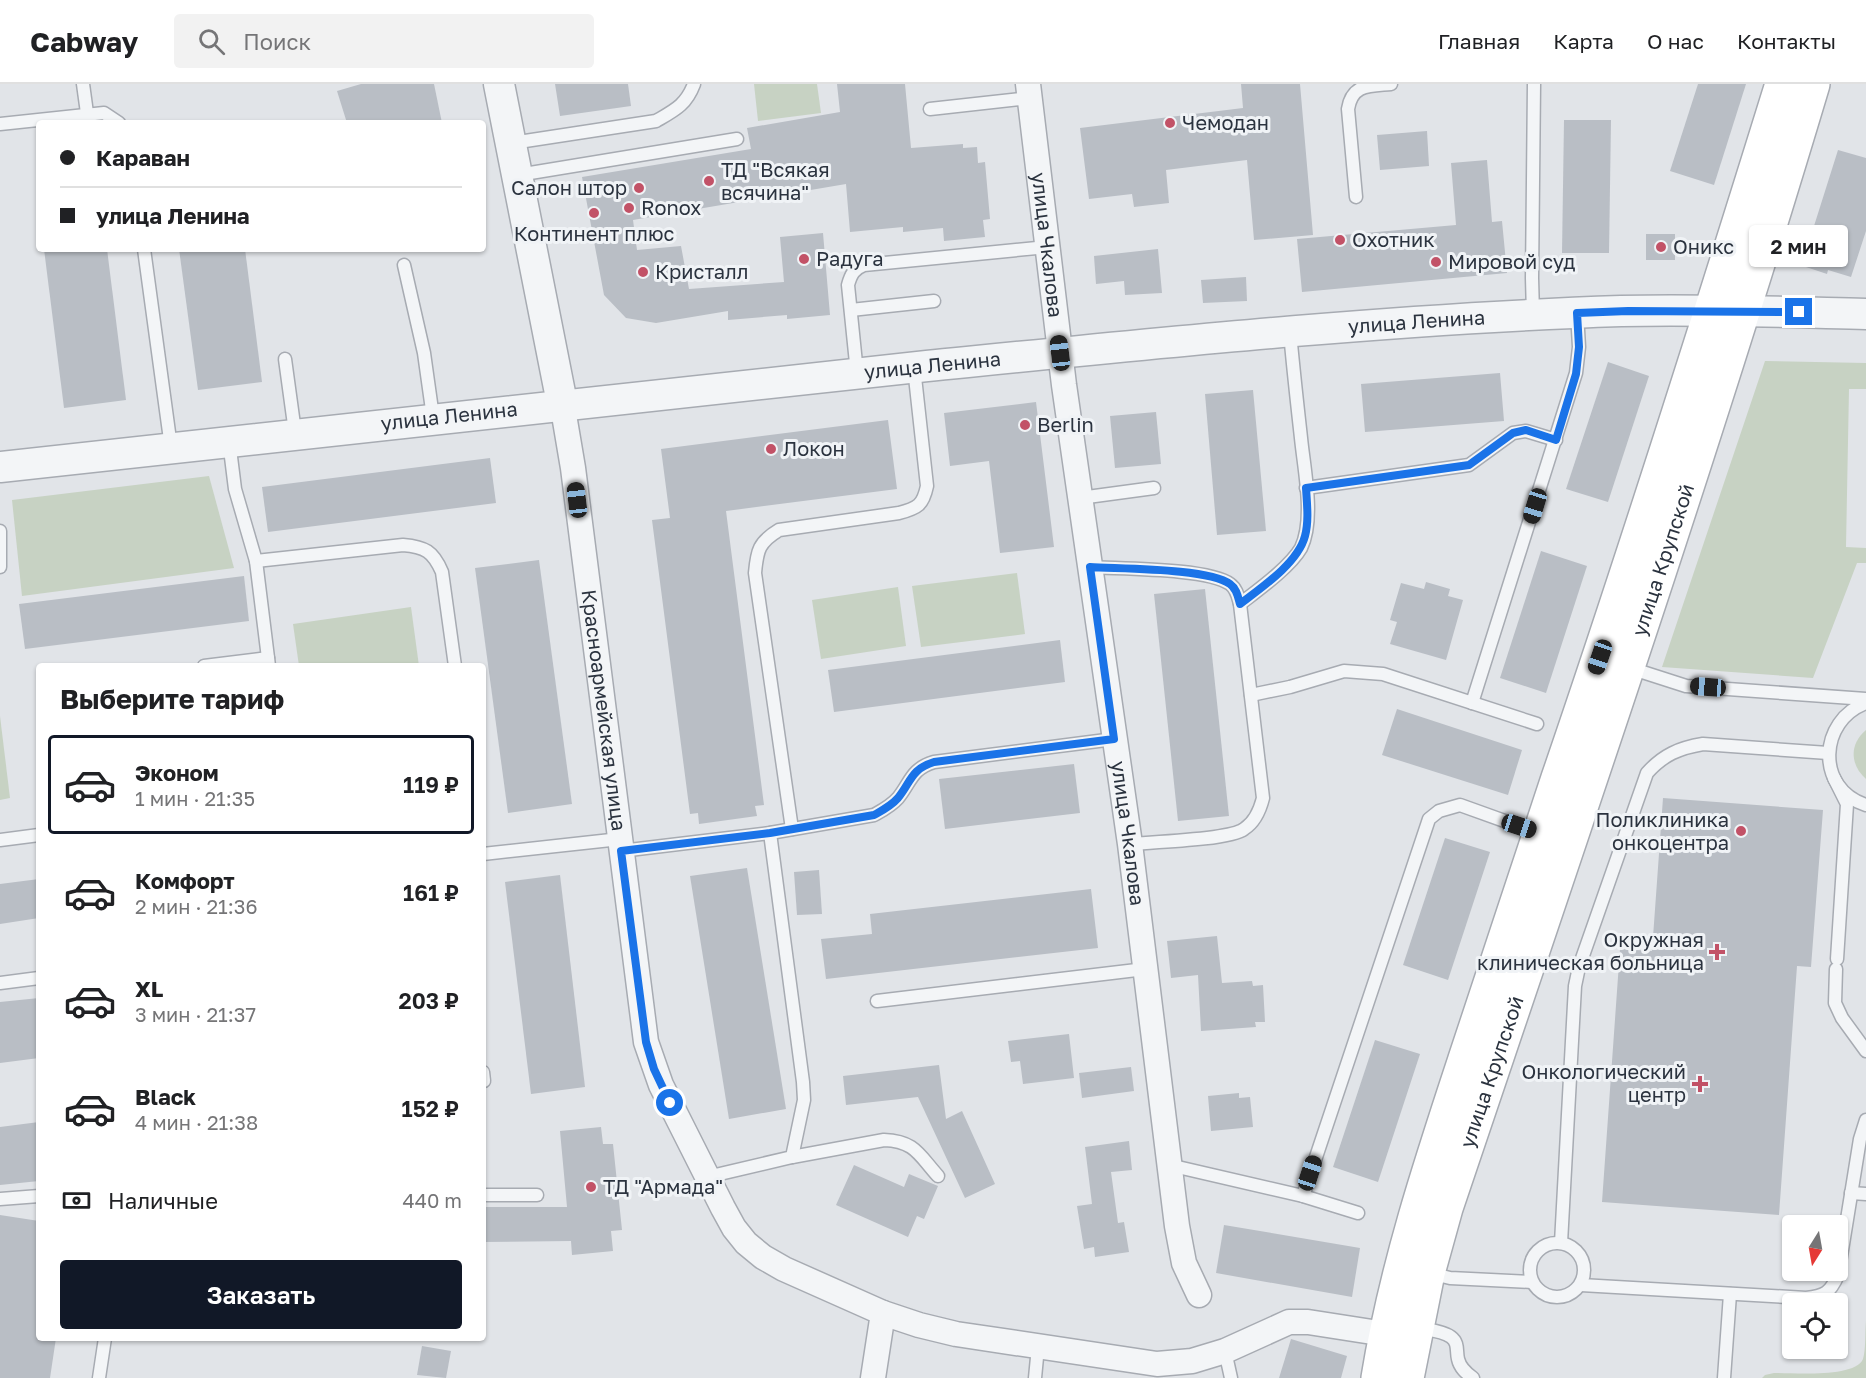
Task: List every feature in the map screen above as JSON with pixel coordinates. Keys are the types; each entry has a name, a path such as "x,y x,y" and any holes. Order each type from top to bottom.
{"main road":[{"name":"улица Крупской","path":"1407,1378 1405,1334 1414,1269 1419,1200 1539,833 1600,657 1712,311 1782,84"},
{"name":"улица Крупской","path":"1414,1269 1446,1208 1629,668 1744,312 1813,84"},
{"name":"улица Крупской","path":"1378,1378 1405,1334"}],"street":[{"name":"Красноармейская улица","path":"499,84 573,468 646,1042 661,1085 734,1228 746,1243 763,1257 784,1269 883,1313 947,1332 1038,1347 1157,1364 1192,1361 1226,1351 1289,1322 1308,1322 1405,1334"},
{"name":"улица Чкалова","path":"1029,91 1060,353 1130,844 1169,1165 1184,1263 1199,1295"},
{"name":"улица Ленина","path":"0,467 562,403 1290,332 1577,313 1712,311 1866,315"},
{"path":"873,1378 883,1313"}],"lane":[{"path":"83,84 87,114"},
{"path":"512,143 656,121 677,110 689,97 694,84"},
{"path":"1356,197 1348,109 1350,98 1358,90 1368,86 1391,84"},
{"path":"1533,315 1534,84"},
{"path":"930,109 1029,91"},
{"path":"0,124 104,113 114,120"},
{"path":"518,175 736,139"},
{"path":"857,373 848,285 850,276 856,268 864,265 1047,247"},
{"path":"144,252 171,447"},
{"path":"404,266 424,353 433,418"},
{"path":"850,310 934,301"},
{"path":"1472,703 1576,374 1579,347 1577,313"},
{"path":"1240,604 1274,578 1300,550 1306,535 1306,488 1290,332"},
{"path":"285,359 295,433"},
{"path":"792,829 755,573 757,555 763,540 778,530 915,509 924,498 927,486 914,368"},
{"path":"1306,488 1469,465 1513,433 1526,430 1556,440"},
{"path":"229,441 235,489 256,561 269,662 253,663"},
{"path":"1080,498 1154,488"},
{"path":"0,531 0,567"},
{"path":"256,561 403,545 417,546 427,550 436,558 442,572 455,663"},
{"path":"1090,567 1185,572 1216,578 1230,584 1237,592 1240,604 1263,798 1259,813 1244,830 1225,836 1130,844"},
{"path":"1629,668 1686,686 1866,701"},
{"path":"1251,695 1290,687 1344,671 1383,674 1537,724"},
{"path":"1866,701 1845,714 1836,726 1828,753 1834,778 1847,804 1835,1003 1842,1018 1866,1051"},
{"path":"486,854 770,833 874,815 888,808 898,798 913,774 922,766 934,762 1114,739"},
{"path":"1561,1243 1575,986 1647,772 1669,754 1685,747 1702,744 1828,753"},
{"path":"1834,778 1850,797 1866,805"},
{"path":"1847,804 1866,805"},
{"path":"1303,1196 1429,819 1439,811 1460,806 1539,833"},
{"path":"770,833 803,1082 804,1100 792,1156"},
{"path":"0,840 36,835"},
{"path":"877,1001 1145,969"},
{"path":"0,983 36,978"},
{"path":"1581,1285 1584,1268 1581,1256 1572,1248 1561,1243 1548,1245 1533,1257 1530,1270 1532,1282 1544,1295 1556,1298 1567,1296 1581,1285 1806,1298 1820,1296 1832,1288 1838,1275 1860,1139 1866,1120"},
{"path":"707,1177 792,1156 884,1140 899,1140 911,1145 938,1176"},
{"path":"1169,1165 1303,1196 1358,1213"},
{"path":"1851,1193 1866,1194"},
{"path":"486,1195 537,1195"},
{"path":"0,1199 36,1196"},
{"path":"1414,1269 1456,1278 1532,1282"},
{"path":"1724,1378 1730,1294"},
{"path":"1405,1334 1448,1335 1457,1344 1458,1361 1473,1378"},
{"path":"99,1378 105,1341"},
{"path":"1035,1378 1038,1347"},
{"path":"1226,1351 1231,1378"}],"green space":[{"path":"754,84 817,84 821,113 758,121"},
{"path":"1765,361 1866,363 1866,389 1849,389 1846,547 1866,548 1866,563 1857,563 1813,678 1662,667"},
{"path":"209,476 234,568 22,596 12,500"},
{"path":"1017,573 1025,634 921,647 912,586"},
{"path":"898,587 906,646 821,659 812,600"},
{"path":"411,607 419,663 299,663 293,624"},
{"path":"0,716 10,798 0,800"},
{"path":"1866,730 1866,779 1854,761 1854,748"},
{"path":"1866,1321 1866,1378 1762,1378 1774,1373 1837,1372 1858,1365 1864,1355"}],"building":[{"path":"361,84 434,84 441,120 346,120 337,91"},
{"path":"555,84 628,84 631,106 560,116"},
{"path":"837,84 905,84 911,148 963,144 963,148 977,147 978,163 985,162 990,219 983,220 985,237 944,241 943,228 903,232 903,227 850,232 846,184 633,220 637,250 681,246 689,289 784,282 780,237 823,233 830,315 787,319 787,315 728,320 728,311 656,323 626,318 604,295 582,177 751,149 747,128 840,112"},
{"path":"1241,84 1300,84 1313,235 1254,240 1247,160 1166,170 1169,203 1134,207 1132,194 1089,199 1080,128 1243,108"},
{"path":"1698,84 1746,84 1714,185 1670,171"},
{"path":"1564,120 1611,120 1609,253 1562,253"},
{"path":"1427,131 1429,166 1380,170 1377,135"},
{"path":"1838,150 1866,158 1866,231 1851,277 1828,270 1827,274 1797,264 1809,225 1814,226"},
{"path":"1487,160 1492,222 1502,221 1507,273 1302,292 1297,239 1456,225 1451,163"},
{"name":"Оникс","path":"1646,234 1675,234 1675,260 1646,260"},
{"path":"1158,249 1162,293 1125,295 1124,281 1096,284 1094,256"},
{"path":"44,252 107,252 126,400 64,408"},
{"path":"179,252 245,252 262,382 198,390"},
{"path":"1246,277 1247,301 1203,303 1201,280"},
{"path":"1608,362 1649,376 1608,502 1566,489"},
{"path":"1500,373 1504,421 1365,432 1361,384"},
{"path":"1253,390 1266,531 1217,535 1205,394"},
{"path":"1036,402 1054,547 1000,553 989,461 950,466 944,413"},
{"path":"1156,412 1161,464 1115,468 1110,416"},
{"path":"888,420 897,489 726,511 764,805 755,806 757,816 699,824 698,813 690,814 652,520 670,518 661,449"},
{"path":"490,458 496,503 268,532 262,487"},
{"path":"1541,551 1587,566 1546,693 1500,678"},
{"path":"539,560 572,804 508,813 475,568"},
{"path":"244,576 249,621 25,649 19,604"},
{"path":"1426,582 1450,589 1448,596 1463,600 1446,660 1390,644 1397,622 1390,620 1401,583 1424,589"},
{"path":"1205,589 1229,816 1178,821 1154,594"},
{"path":"1060,640 1065,682 834,712 828,670"},
{"path":"1397,709 1522,750 1508,795 1382,755"},
{"path":"1074,764 1080,813 945,829 939,779"},
{"name":"Онкологический центр","path":"1663,798 1823,810 1811,967 1797,966 1779,1215 1602,1202 1620,949 1652,951"},
{"path":"1445,838 1490,852 1448,980 1403,965"},
{"path":"747,868 786,1109 729,1119 690,876"},
{"path":"819,870 822,914 797,915 794,872"},
{"path":"560,875 585,1087 531,1094 505,882"},
{"path":"36,879 36,918 0,924 0,884"},
{"path":"1091,889 1098,948 826,979 821,939 872,934 870,914"},
{"path":"1217,936 1222,983 1252,981 1253,986 1263,985 1265,1022 1255,1022 1256,1027 1201,1031 1198,975 1171,978 1167,941"},
{"path":"36,998 36,1058 0,1063 0,1002"},
{"path":"1069,1034 1074,1078 1023,1084 1020,1061 1011,1062 1008,1041"},
{"path":"1375,1040 1420,1054 1378,1182 1333,1167"},
{"path":"939,1065 946,1119 962,1111 995,1184 965,1198 918,1097 846,1105 843,1076"},
{"path":"1131,1067 1134,1091 1082,1098 1079,1073"},
{"path":"1239,1093 1239,1098 1250,1097 1253,1127 1211,1131 1208,1096"},
{"path":"36,1122 36,1181 0,1185 0,1127"},
{"name":"ТД \"Армада\"","path":"601,1127 603,1144 613,1144 622,1230 611,1231 613,1251 572,1255 571,1241 486,1242 486,1207 567,1207 560,1131"},
{"path":"1129,1141 1132,1170 1111,1172 1118,1223 1124,1222 1129,1252 1095,1257 1094,1247 1084,1249 1077,1206 1092,1204 1085,1147"},
{"path":"854,1165 904,1187 909,1174 938,1186 924,1219 917,1216 908,1237 836,1205"},
{"path":"0,1215 36,1221 36,1341 56,1341 50,1378 0,1378"},
{"path":"1224,1225 1360,1248 1352,1297 1216,1273"},
{"path":"1291,1339 1347,1356 1341,1378 1279,1378"},
{"path":"422,1346 451,1351 446,1378 417,1375"}],"place":[{"name":"Чемодан","path":"1170,123"},
{"name":"ТД \"Всякая всячина\"","path":"709,181"},
{"name":"Салон штор","path":"639,188"},
{"name":"Ronox","path":"629,208"},
{"name":"Континент плюс","path":"594,213"},
{"name":"Охотник","path":"1340,240"},
{"name":"Оникс","path":"1661,247"},
{"name":"Радуга","path":"804,259"},
{"name":"Мировой суд","path":"1436,262"},
{"name":"Кристалл","path":"643,272"},
{"name":"Berlin","path":"1025,425"},
{"name":"Локон","path":"771,449"},
{"name":"Поликлиника онкоцентра","path":"1741,831"},
{"name":"Окружная клиническая больница","path":"1717,952"},
{"name":"Онкологический центр","path":"1700,1084"},
{"name":"ТД \"Армада\"","path":"591,1187"}],"route":[{"path":"670,1103 654,1069 646,1042 621,851 770,833 874,815 888,808 898,798 913,774 922,766 934,762 1114,739 1090,567 1185,572 1216,578 1230,584 1237,592 1240,604 1274,578 1300,550 1306,535 1306,488 1469,465 1513,433 1526,430 1556,440 1576,374 1579,347 1577,313 1799,312"}]}
